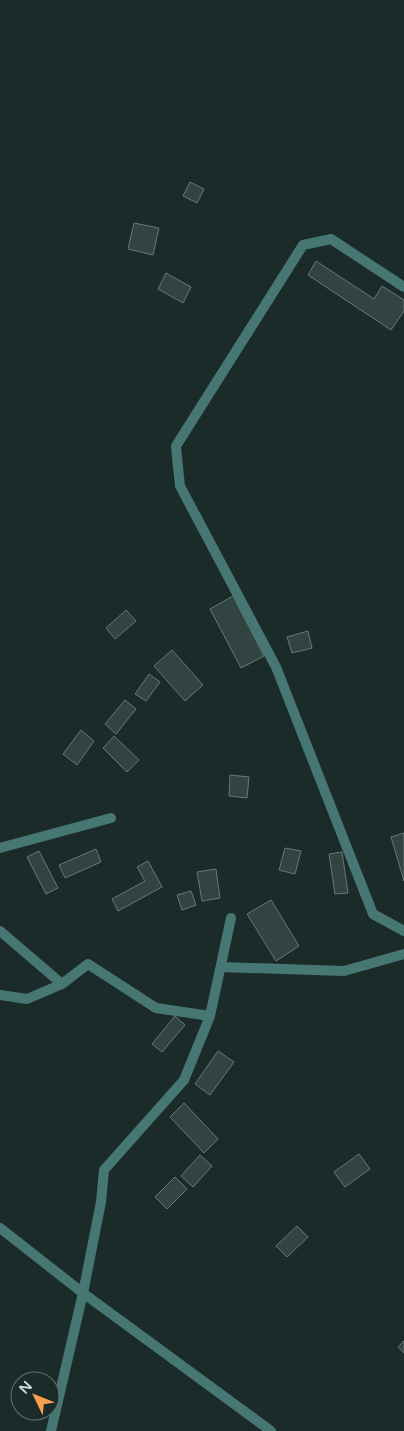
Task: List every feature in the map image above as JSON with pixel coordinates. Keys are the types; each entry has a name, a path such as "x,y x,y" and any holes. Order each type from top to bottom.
{"street":[{"path":"404,287 331,239 303,245 176,446 180,486 276,667 373,914 404,931"},
{"path":"0,848 111,818"},
{"path":"51,1431 83,1293 101,1202 104,1170 184,1080 210,1016 231,918"},
{"path":"0,931 62,984"},
{"path":"221,967 344,971 404,954"},
{"path":"0,994 27,999 62,984 88,964 156,1008 210,1016"},
{"path":"0,1228 83,1293 271,1431"}],"building":[{"path":"190,182 204,189 197,203 183,196"},
{"path":"134,223 159,228 153,255 128,249"},
{"path":"316,261 374,299 382,286 404,300 404,311 391,330 308,275"},
{"path":"166,273 191,287 183,303 158,289"},
{"path":"233,596 264,656 241,668 210,609"},
{"path":"126,610 136,621 115,639 106,628"},
{"path":"308,631 312,648 292,653 287,637"},
{"path":"172,650 203,685 185,701 154,666"},
{"path":"149,674 160,682 146,701 135,694"},
{"path":"125,700 136,709 116,734 105,724"},
{"path":"81,730 94,741 77,765 63,754"},
{"path":"114,736 139,760 127,772 103,748"},
{"path":"230,775 249,777 247,798 229,796"},
{"path":"404,833 404,881 391,837"},
{"path":"285,848 301,851 295,874 279,870"},
{"path":"96,849 101,862 65,878 59,865"},
{"path":"39,851 58,888 46,894 27,857"},
{"path":"342,852 348,893 335,894 329,854"},
{"path":"148,861 162,887 118,911 112,899 145,881 137,867"},
{"path":"216,869 220,898 202,901 197,872"},
{"path":"191,891 196,905 182,910 177,895"},
{"path":"271,900 299,946 276,961 247,914"},
{"path":"175,1016 185,1025 162,1052 152,1044"},
{"path":"218,1051 234,1062 210,1095 195,1084"},
{"path":"184,1103 218,1139 204,1153 170,1117"},
{"path":"359,1154 370,1169 345,1187 334,1172"},
{"path":"200,1155 212,1166 193,1187 181,1176"},
{"path":"175,1177 187,1189 167,1209 155,1197"},
{"path":"297,1226 308,1237 287,1257 276,1246"},
{"path":"404,1341 404,1353 398,1347"}]}
